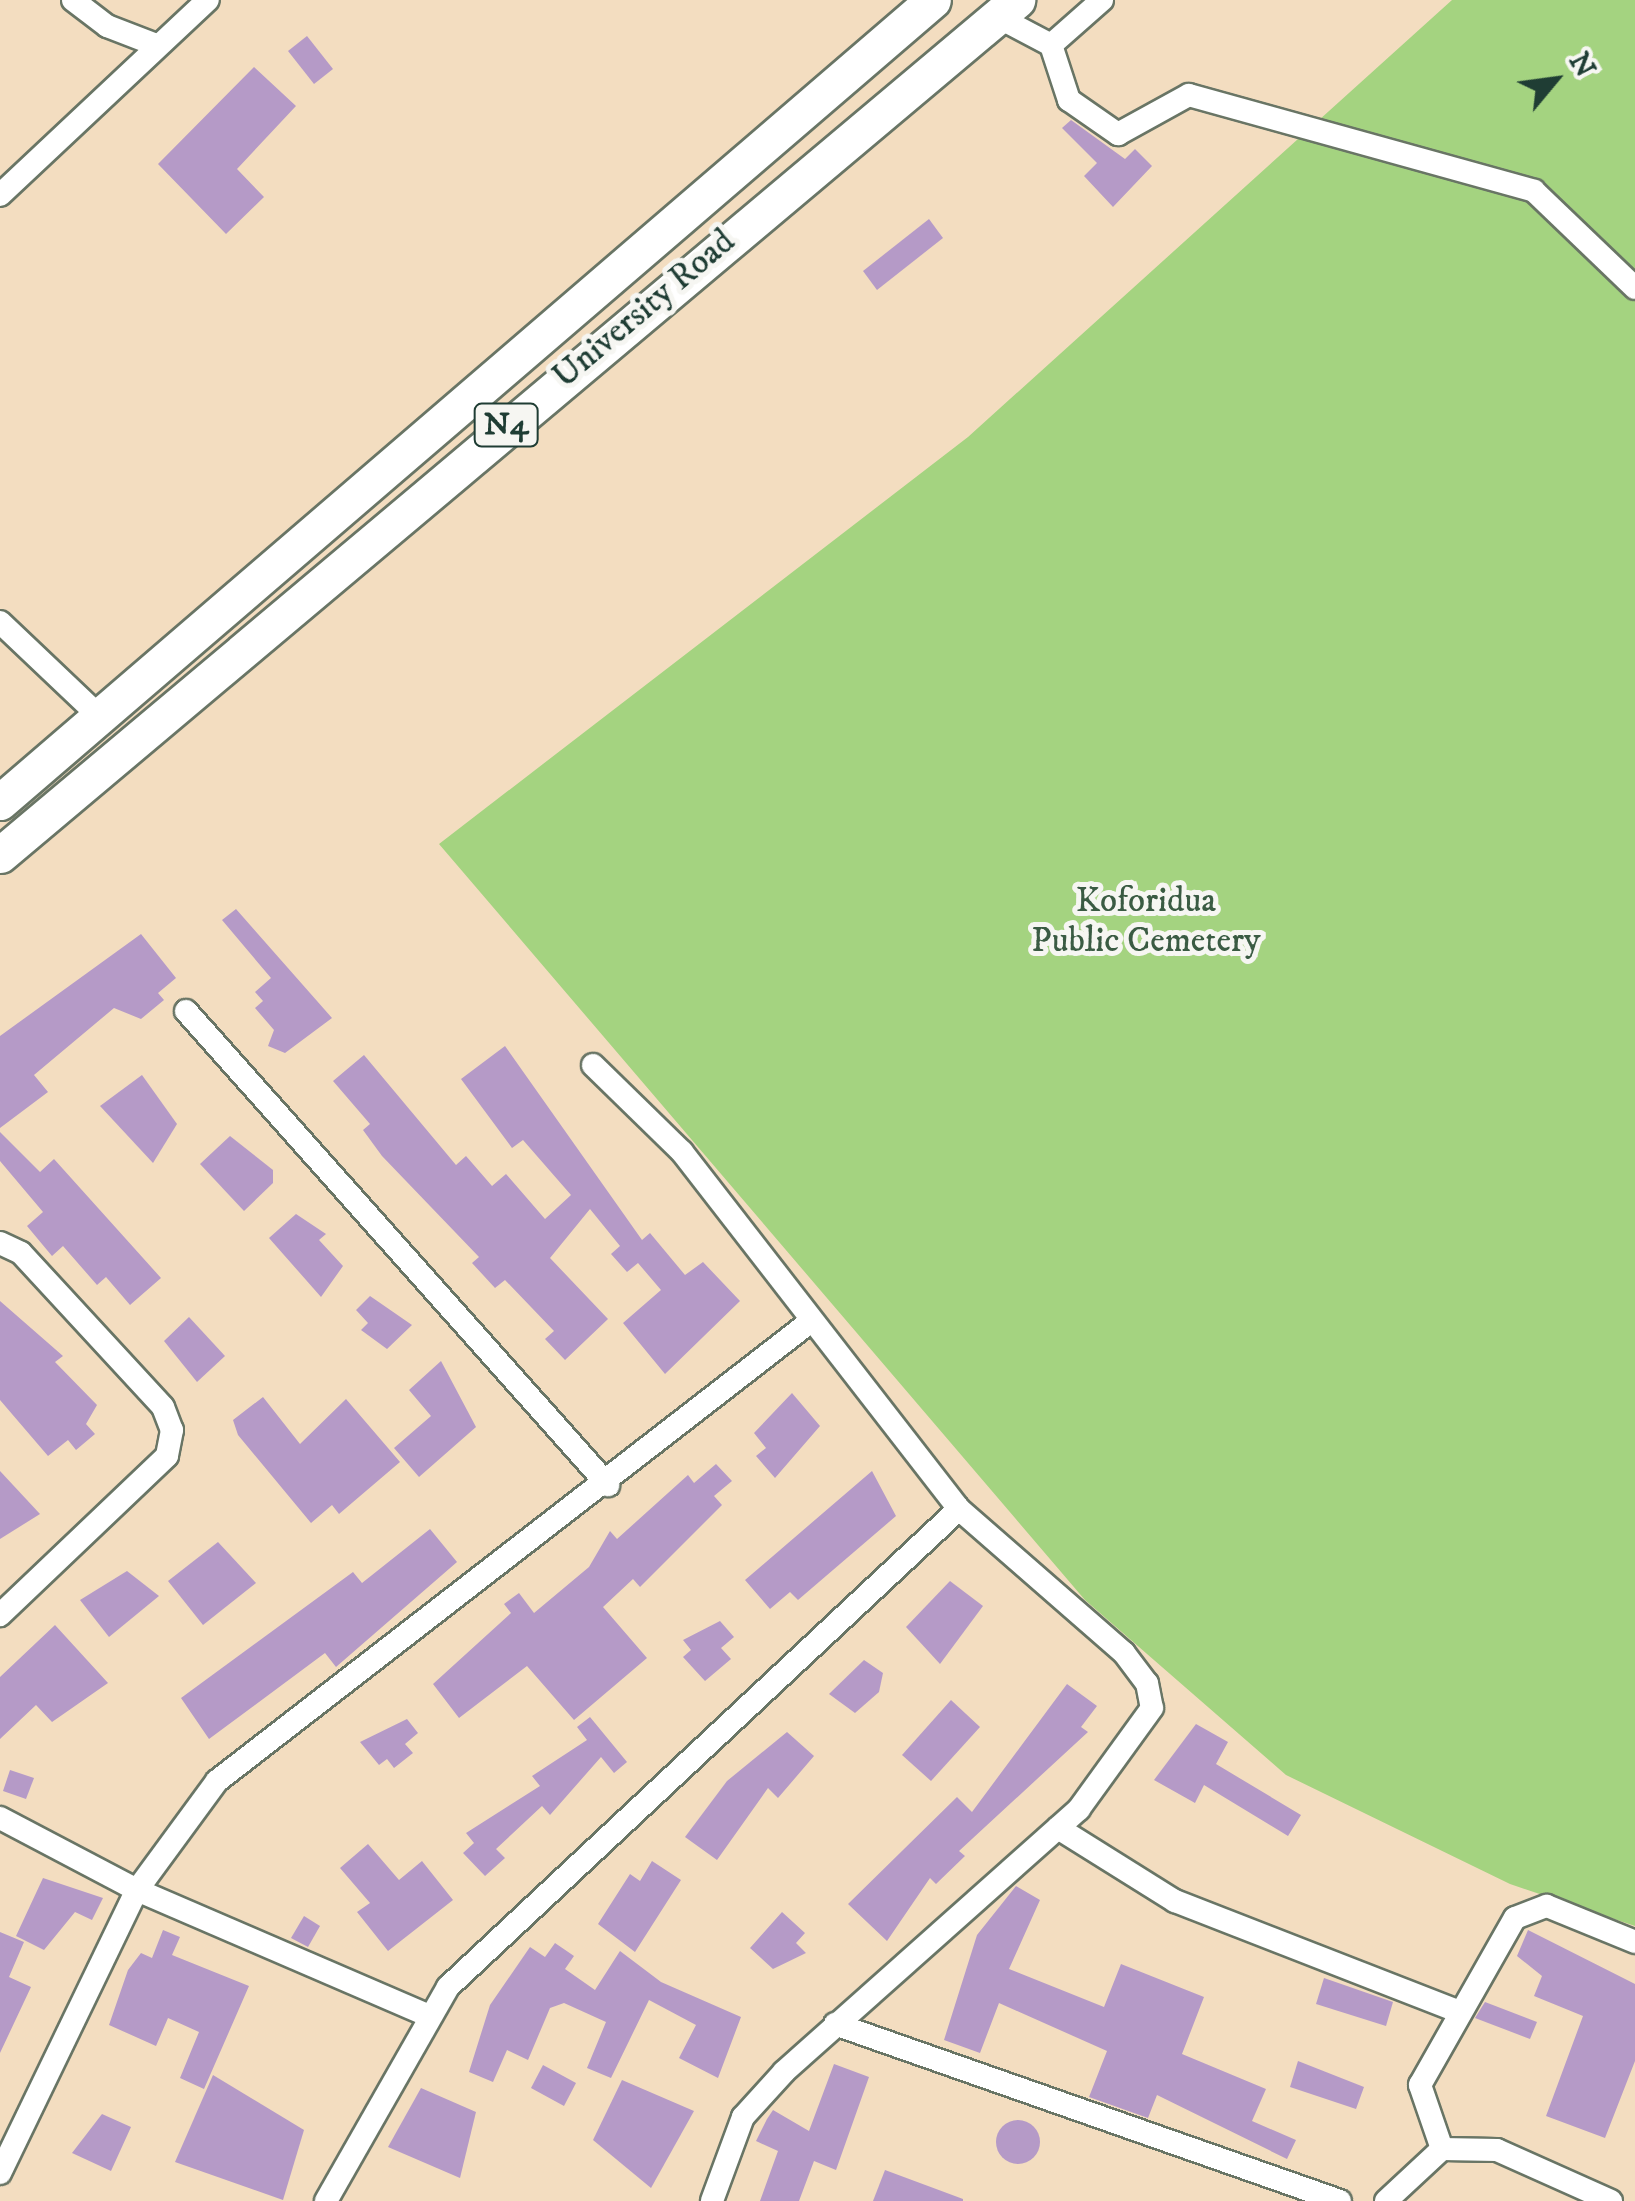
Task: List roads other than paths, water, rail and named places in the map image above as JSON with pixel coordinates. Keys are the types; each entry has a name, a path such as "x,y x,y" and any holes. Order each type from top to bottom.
{"highway":[{"name":"University Road","path":"0,802 923,4"},
{"name":"University Road","path":"0,855 1007,8"}],"street":[{"path":"74,0 107,26 154,44"},
{"path":"0,196 154,44 208,0"},
{"path":"1051,45 1102,0"},
{"path":"1007,8 1051,45 1069,100 1118,134 1190,94 1534,190 1635,288"},
{"path":"0,622 100,717"},
{"path":"186,1011 608,1485"},
{"path":"593,1065 682,1152 959,1509 1147,1683 1152,1708 1117,1767 1058,1828 836,2024 743,2118 712,2201"},
{"path":"0,1243 21,1254 150,1393 172,1430 167,1456 0,1615"},
{"path":"0,2173 137,1890 217,1781 608,1485 811,1321"},
{"path":"326,2201 430,2016 476,1957 959,1509"},
{"path":"0,1818 137,1890 430,2016"},
{"path":"1058,1828 1175,1901 1457,2011"},
{"path":"1442,2149 1420,2084 1457,2011 1529,1907 1635,1942"},
{"path":"836,2024 1340,2201"},
{"path":"1386,2201 1442,2149 1497,2150 1611,2201"}],"park label":[{"name":"Koforidua Public Cemetery","path":"1146,921"}]}
